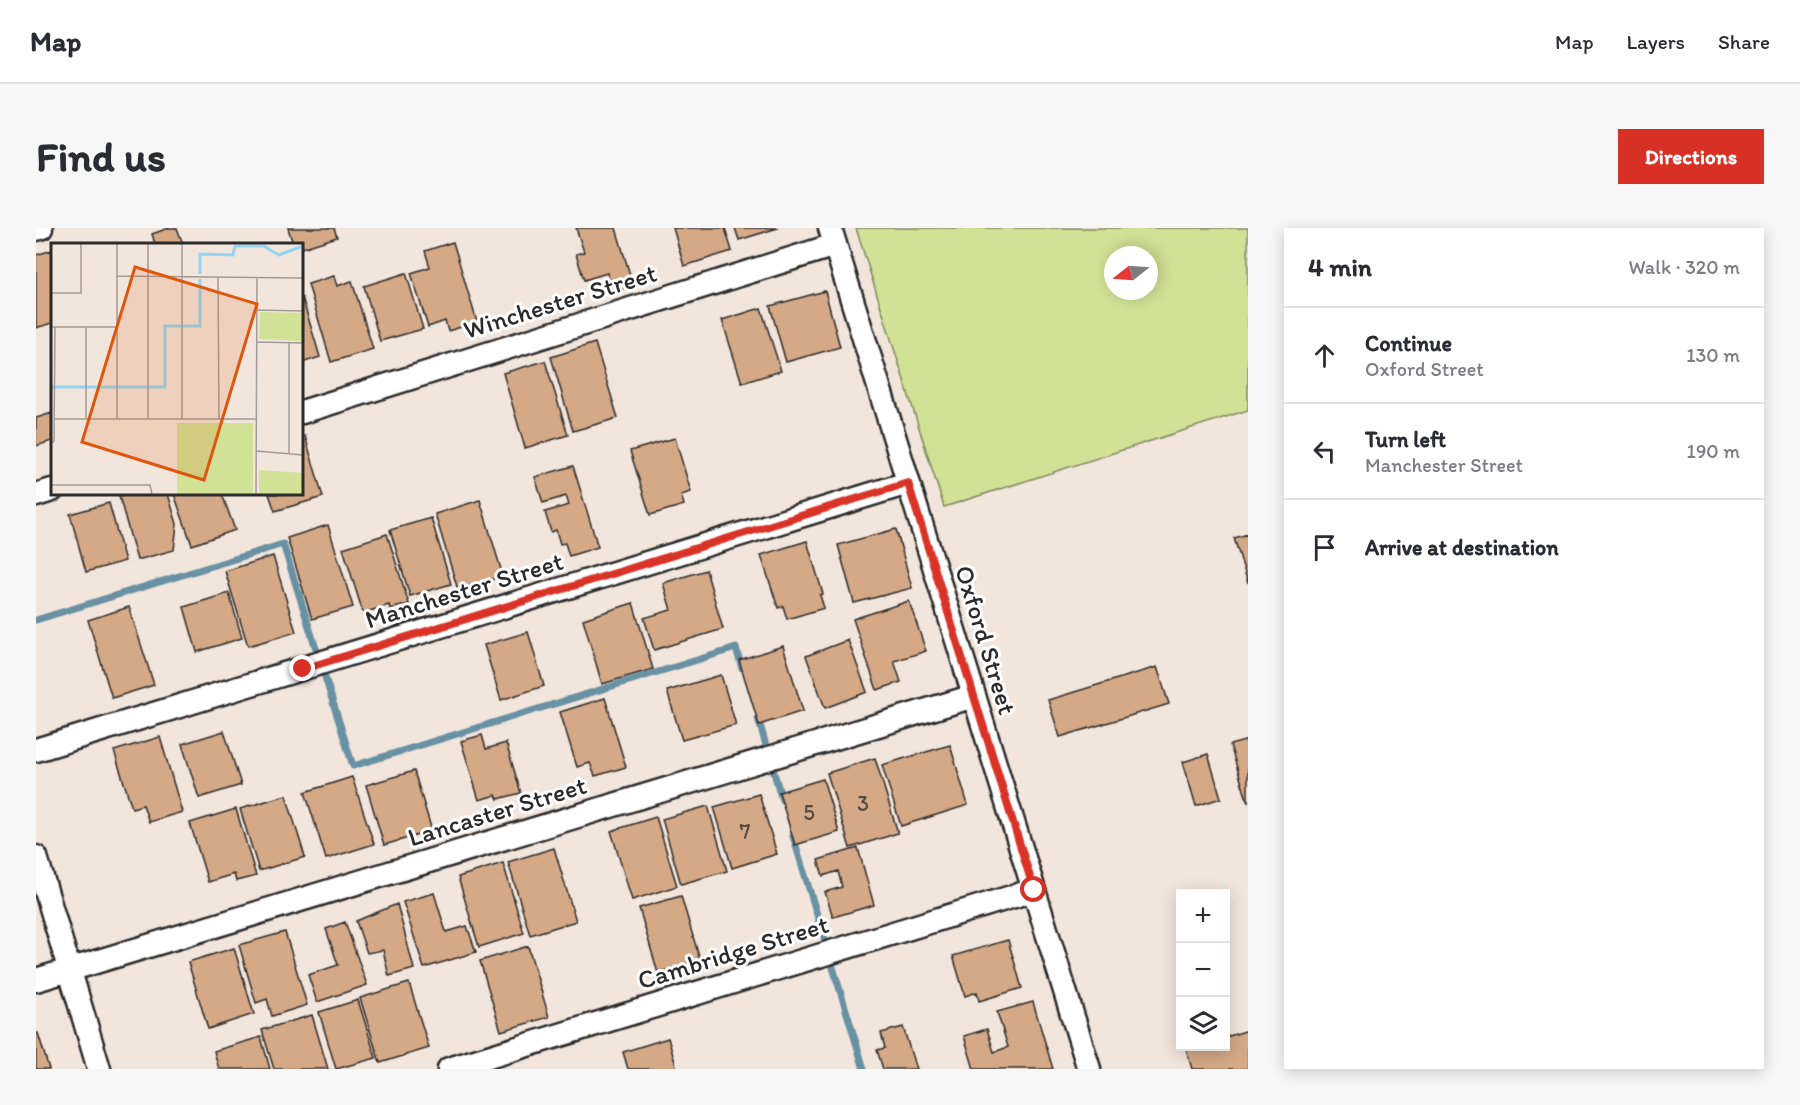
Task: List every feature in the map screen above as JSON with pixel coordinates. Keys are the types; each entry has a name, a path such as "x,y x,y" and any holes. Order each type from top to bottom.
{"street":[{"path":"36,229 41,228"},
{"name":"Winchester Street","path":"303,412 833,237"},
{"name":"Oxford Street","path":"833,237 1089,1069"},
{"name":"Manchester Street","path":"36,750 908,483"},
{"path":"36,495 51,489"},
{"name":"Lancaster Street","path":"36,980 974,696"},
{"path":"36,857 99,1069"},
{"name":"Cambridge Street","path":"451,1069 1034,890"}],"green space":[{"path":"856,228 1248,228 1248,410 944,507"}],"building":[{"path":"169,228 177,228 183,243 155,243 152,234"},
{"path":"288,228 334,228 337,237 303,248 303,243 293,243"},
{"path":"576,228 616,228 633,285 613,292 607,273 584,280 576,254 584,252"},
{"path":"673,228 725,228 732,251 684,266"},
{"path":"735,228 778,228 739,240"},
{"path":"453,242 477,322 448,331 445,321 428,327 411,273 430,267 425,251"},
{"path":"51,250 51,323 36,328 36,255"},
{"path":"406,273 423,329 380,341 364,286"},
{"path":"334,276 337,286 352,281 373,349 331,362 308,284"},
{"path":"825,291 840,347 786,362 770,306"},
{"path":"303,300 320,357 303,363"},
{"path":"761,308 781,371 742,383 722,320"},
{"path":"595,343 618,418 573,431 551,357"},
{"path":"545,361 568,435 525,448 503,373"},
{"path":"51,413 51,441 36,446 36,418"},
{"path":"305,436 323,497 275,511 269,495 303,495 303,437"},
{"path":"675,438 691,492 681,495 684,505 650,515 630,451"},
{"path":"573,466 598,547 569,556 565,543 560,544 556,530 551,532 545,512 569,505 566,496 543,503 535,477"},
{"path":"168,495 177,524 174,550 137,560 119,496"},
{"path":"174,495 222,495 235,530 192,545"},
{"path":"480,500 503,576 458,590 435,514"},
{"path":"109,503 125,561 86,572 70,514"},
{"path":"431,518 451,584 410,596 390,530"},
{"path":"328,525 353,607 312,619 287,538"},
{"path":"896,529 912,588 854,603 838,545"},
{"path":"387,534 409,604 390,609 389,605 363,613 343,548"},
{"path":"1248,534 1248,583 1234,538"},
{"path":"807,541 823,594 820,595 824,608 787,619 783,606 778,608 761,555"},
{"path":"273,556 296,632 248,646 225,571"},
{"path":"706,570 723,629 654,650 644,618 671,610 663,583"},
{"path":"229,593 242,638 197,652 184,607"},
{"path":"909,601 926,651 894,661 901,682 877,690 853,619"},
{"path":"633,603 653,669 602,684 583,619"},
{"path":"129,607 154,685 112,698 88,620"},
{"path":"528,632 544,686 501,700 484,645"},
{"path":"848,640 867,692 825,708 806,656"},
{"path":"783,646 803,711 759,725 739,660"},
{"path":"1157,667 1169,704 1060,737 1048,700"},
{"path":"721,675 736,725 682,740 667,691"},
{"path":"605,698 626,767 595,776 590,763 577,767 560,712"},
{"path":"224,731 241,785 199,798 182,744"},
{"path":"482,735 486,749 506,743 521,793 498,799 496,795 479,800 461,741"},
{"path":"160,737 182,812 149,822 143,805 132,808 114,751"},
{"path":"1248,740 1248,803 1230,745"},
{"path":"950,745 968,805 901,826 882,765"},
{"path":"1208,754 1221,798 1196,806 1183,762"},
{"path":"875,758 898,833 850,848 827,773"},
{"path":"414,771 432,831 384,845 366,785"},
{"path":"352,777 374,844 326,859 305,792"},
{"path":"823,779 839,832 795,845 779,792"},
{"path":"759,794 777,854 732,868 714,807"},
{"path":"286,795 305,857 259,871 240,809"},
{"path":"708,806 727,871 681,884 662,819"},
{"path":"236,809 256,876 236,881 234,874 208,882 190,823"},
{"path":"656,817 677,886 632,900 611,831"},
{"path":"554,848 576,921 530,935 508,862"},
{"path":"858,848 874,905 833,917 825,892 842,887 838,871 823,876 818,860"},
{"path":"503,863 524,933 479,947 458,877"},
{"path":"434,893 446,932 467,926 476,952 424,968 403,902"},
{"path":"681,896 700,960 658,973 639,908"},
{"path":"397,904 414,969 389,976 383,950 367,953 356,921"},
{"path":"345,922 367,985 317,1002 308,975 338,965 326,929"},
{"path":"285,932 307,1005 272,1016 267,999 256,1003 239,945"},
{"path":"1008,940 1022,988 979,1001 977,992 965,996 953,956"},
{"path":"528,946 549,1017 501,1031 480,961"},
{"path":"234,948 254,1014 208,1029 188,962"},
{"path":"409,983 429,1048 380,1063 360,998"},
{"path":"358,1000 376,1058 336,1069 319,1012"},
{"path":"1033,1002 1053,1069 974,1069 964,1036 987,1029 994,1052 1008,1047 997,1012"},
{"path":"312,1015 328,1069 274,1069 262,1030"},
{"path":"903,1027 916,1069 883,1069 877,1050 885,1048 881,1033"},
{"path":"1248,1030 1248,1069 1192,1069 1187,1051 1230,1051 1230,1036"},
{"path":"36,1033 38,1033 49,1069 36,1069"},
{"path":"261,1037 270,1069 219,1069 214,1051"},
{"path":"668,1038 677,1069 628,1069 623,1052"}],"waterway":[{"path":"36,620 283,544 353,766 736,648 742,668"},
{"path":"758,718 782,800"},
{"path":"793,836 864,1069"}],"route":[{"path":"303,669 908,483 1034,890"}]}
